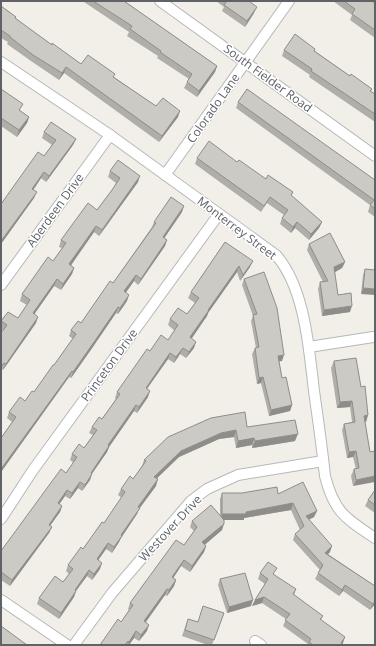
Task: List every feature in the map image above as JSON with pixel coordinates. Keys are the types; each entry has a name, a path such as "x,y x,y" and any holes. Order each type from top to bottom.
{"street":[{"name":"South Fielder Road","path":"160,1 375,156"},
{"name":"Colorado Lane","path":"165,175 289,1"},
{"name":"Monterrey Street","path":"1,62 165,175 276,255 284,264 290,275 300,302 309,346 323,461 328,487 334,503 341,512 350,521 375,538"},
{"name":"Aberdeen Drive","path":"1,285 110,136"},
{"name":"Princeton Drive","path":"1,519 33,470 219,214"},
{"path":"309,346 373,337"},
{"name":"Westover Drive","path":"74,645 112,593 191,501 207,489 238,475 323,461"},
{"path":"1,600 67,645"}],"building":[{"path":"93,1 124,1 217,66 199,91 187,82 192,74 130,29 132,26"},
{"path":"227,1 249,1 257,7 247,21 224,5"},
{"path":"344,1 372,1 375,3 375,30 352,14 355,9"},
{"path":"1,6 52,45 52,43 81,64 88,55 115,74 113,77 156,106 163,98 180,111 162,136 66,67 62,73 33,55 1,30"},
{"path":"295,34 315,49 314,51 372,89 370,91 375,94 375,114 311,71 312,69 284,50"},
{"path":"1,89 23,104 19,110 29,117 19,130 1,118"},
{"path":"247,89 375,180 375,209 370,205 374,200 238,102"},
{"path":"51,122 76,139 49,176 44,172 32,189 37,192 1,241 1,204 38,152 44,156 56,140 44,132"},
{"path":"209,141 237,162 239,160 266,179 268,175 293,192 291,195 322,222 311,234 297,222 293,227 282,218 288,210 270,197 264,206 197,158"},
{"path":"118,160 140,176 102,230 96,226 69,264 74,268 63,284 57,279 33,313 38,317 6,364 4,363 1,367 1,333 7,325 1,321 8,312 18,318 30,300 22,294 48,257 53,261 66,243 61,240 88,203 97,210 112,190 120,178 110,171"},
{"path":"171,197 184,206 163,237 167,240 141,279 136,275 124,291 129,295 120,308 118,307 73,372 72,371 1,469 1,438 16,417 9,412 20,397 25,401 32,391 34,392 76,334 71,330 78,321 81,323 110,281 113,283 156,223 154,222"},
{"path":"330,233 345,262 334,267 338,295 351,293 352,306 324,310 320,282 328,281 309,244"},
{"path":"225,242 253,261 243,275 239,266 208,310 190,337 196,342 189,352 183,348 176,357 170,353 146,388 150,391 139,407 136,405 108,445 109,446 85,485 80,482 72,493 67,490 58,503 62,506 49,525 52,527 12,580 1,572 1,551 61,469 66,473 77,457 72,454 79,444 84,448 97,430 92,427 99,417 102,419 120,394 117,392 147,349 150,351 161,335 168,340 178,325 170,319 178,308 187,314 199,298 191,292"},
{"path":"365,269 375,270 375,289 363,288"},
{"path":"264,272 277,308 284,355 278,356 282,378 286,377 292,405 271,410 263,377 259,378 255,348 259,347 253,315 257,314 244,279"},
{"path":"356,358 361,387 365,386 368,415 364,416 370,452 375,451 375,476 356,480 354,469 359,468 356,451 349,452 344,424 355,422 352,401 340,402 334,361"},
{"path":"245,412 247,427 295,420 298,434 255,441 254,438 238,441 236,430 221,433 181,451 154,477 158,479 138,507 140,508 121,535 122,536 114,547 108,543 97,559 102,563 94,574 89,570 61,613 39,598 55,576 63,582 73,569 68,565 81,547 83,549 102,522 104,523 125,492 121,489 130,476 133,479 146,461 144,460 168,437 211,418"},
{"path":"303,482 317,511 306,516 332,546 325,553 375,586 375,601 373,604 345,585 342,590 318,573 323,565 295,534 304,526 293,503 246,512 246,514 222,514 222,493 242,493 277,487 278,494"},
{"path":"375,490 375,505 368,500"},
{"path":"211,505 224,520 224,524 202,542 206,546 192,566 184,560 172,577 176,580 169,590 167,589 144,621 149,625 141,635 136,631 129,642 128,641 125,645 100,645 118,619 121,622 133,605 130,603 176,540 184,545 197,527 192,521"},
{"path":"268,562 277,568 273,574 296,589 293,594 323,616 320,619 345,637 341,643 344,645 313,645 309,642 311,639 285,620 290,614 264,597 255,600 268,579 260,573"},
{"path":"245,573 253,600 229,607 220,579"},
{"path":"203,606 224,613 214,640 185,630 188,619 198,622"},
{"path":"1,626 27,645 1,645"}]}
